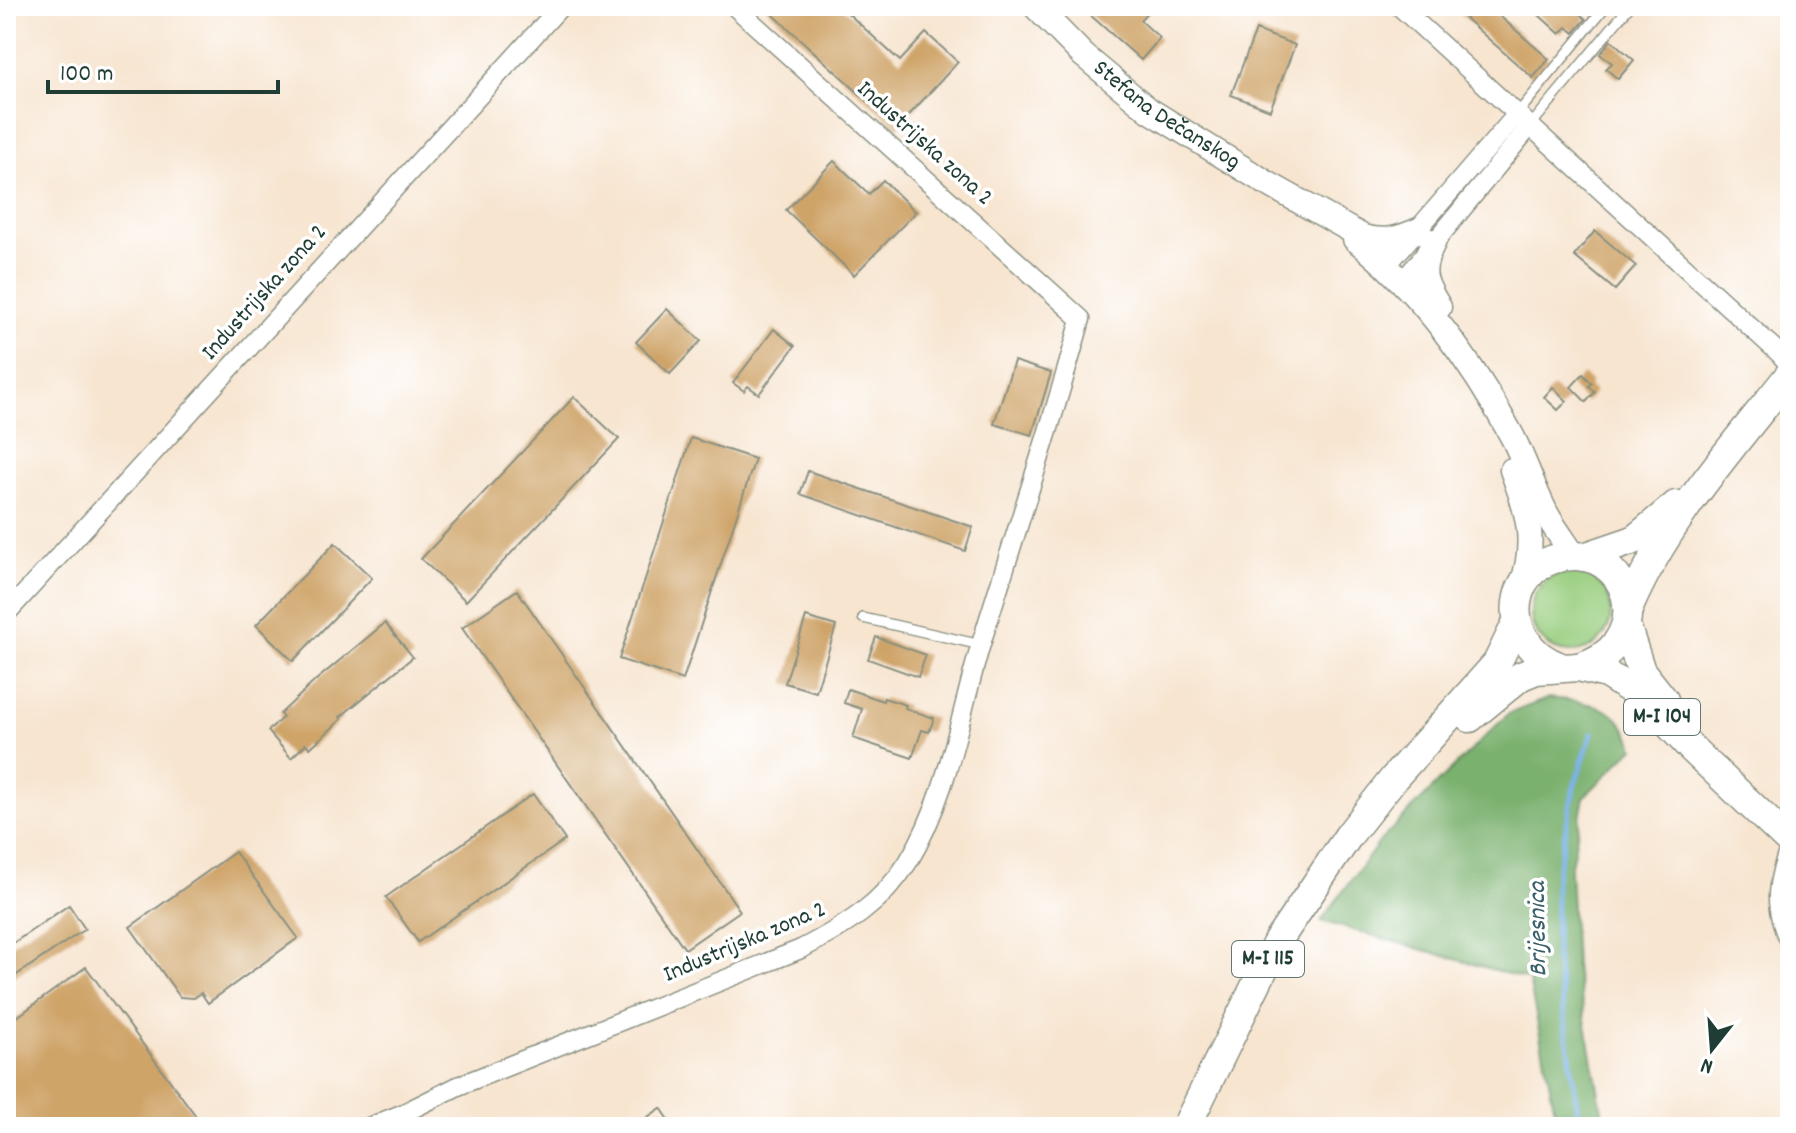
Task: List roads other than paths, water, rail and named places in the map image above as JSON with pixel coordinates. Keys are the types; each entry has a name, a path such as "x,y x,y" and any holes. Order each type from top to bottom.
{"main road":[{"name":"Stefana Dečanskog","path":"1035,6 1083,55 1149,110 1310,208"},
{"path":"1310,208 1363,237 1394,241 1426,235 1425,284 1467,363"},
{"path":"1310,208 1351,236 1395,273 1439,322 1512,437 1546,512 1579,556 1610,570 1626,595 1627,617"},
{"name":"M-I 115","path":"1374,805 1521,676 1536,670 1594,663 1609,654 1620,641 1627,617 1660,547 1786,377"},
{"path":"1481,385 1521,492 1530,528 1530,562 1521,590"},
{"name":"M-I 115","path":"1186,1127 1277,942 1349,835 1394,778 1482,682 1502,654 1517,622 1516,605 1529,576 1542,564 1558,558 1579,556 1634,540 1658,522 1720,463"},
{"name":"M-I 104","path":"1627,617 1641,671 1735,788 1790,844"},
{"path":"1517,622 1532,651 1546,661 1570,667"},
{"name":"M-I 104","path":"1570,667 1606,674 1644,698 1690,747 1735,788"}],"street":[{"name":"Industrijska zona 2","path":"6,614 561,6"},
{"name":"Industrijska zona 2","path":"369,1127 458,1086 801,949 846,926 881,898 908,863 926,828 945,776 981,645 1055,415 1081,319 734,6"},
{"path":"1399,6 1780,354 1786,377"},
{"path":"1395,273 1524,119"},
{"path":"1790,844 1778,882 1780,922 1790,944"}],"lane":[{"path":"1524,119 1606,6"},
{"path":"1524,119 1630,6"},
{"path":"863,618 981,645"}],"waterway":[{"name":"Brijesnica","path":"1580,1127 1556,957 1556,879 1574,787 1592,733"}]}
